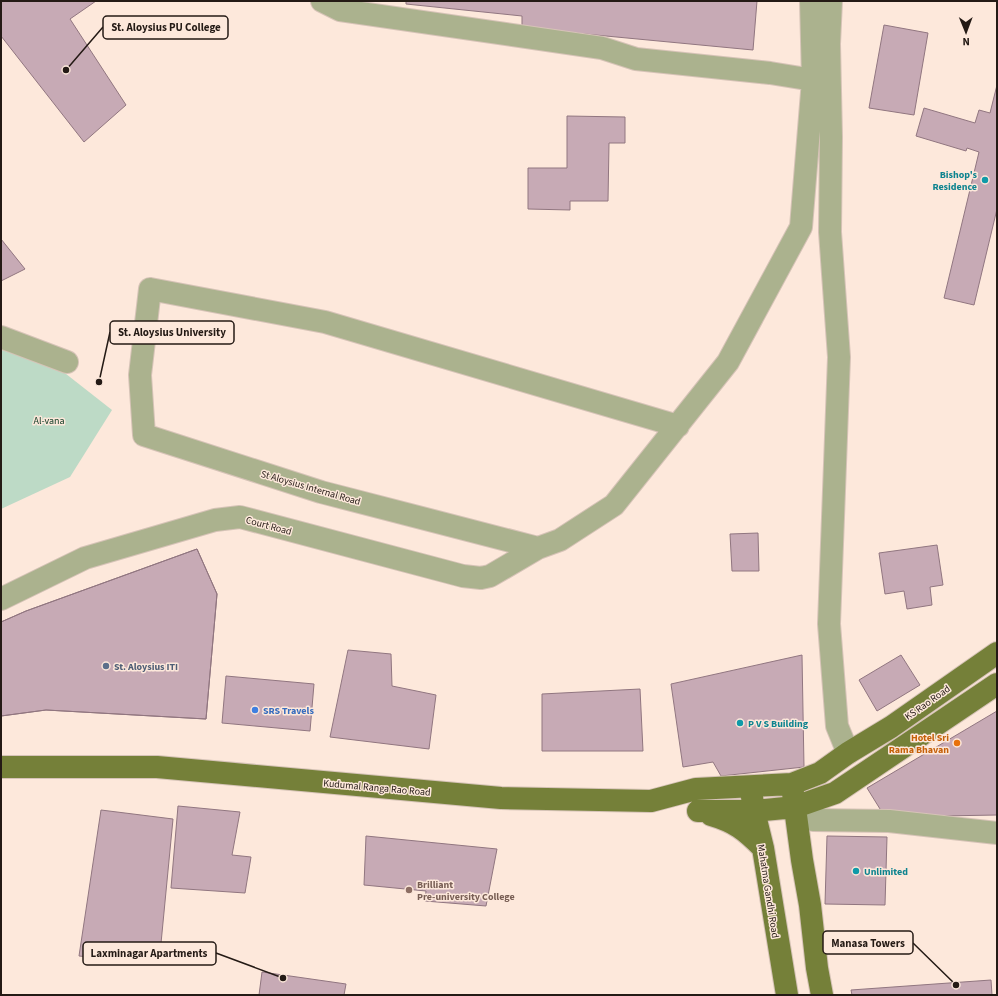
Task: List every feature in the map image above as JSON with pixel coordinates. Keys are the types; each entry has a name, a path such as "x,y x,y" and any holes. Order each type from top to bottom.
{"main road":[{"name":"KS Rao Road","path":"751,787 792,784 820,773 848,753 882,733 997,653"},
{"path":"698,810 754,811 795,807 835,793 997,684"},
{"path":"882,733 894,753"},
{"name":"Kudumal Ranga Rao Road","path":"1,767 157,767 501,798 652,801 696,790 751,787"},
{"path":"792,784 822,995"},
{"name":"Mahatma Gandhi Road","path":"751,787 754,811 763,848 787,995"},
{"path":"801,850 813,820 830,795"},
{"path":"652,801 698,810 728,820 747,832 763,848"}],"street":[{"path":"322,1 340,10 602,48 636,58 770,73 813,80"},
{"name":"Court Road","path":"1,599 85,558 215,520 240,517 474,578 481,578 490,576 538,548 560,540 614,504 728,362 800,227 813,80 811,1"},
{"path":"831,1 829,44 831,137 830,232 839,357 829,624 836,726 848,753"},
{"name":"St Aloysius Internal Road","path":"538,548 321,492 144,435 140,375 150,289 325,322 678,426"},
{"path":"1,337 67,362"},
{"path":"813,820 889,822 997,833"}],"green space":[{"name":"Al-vana","path":"10,330 112,410 70,477 1,509 1,354"}],"building":[{"path":"1,1 96,1 70,19 126,105 84,142 1,36"},
{"path":"406,1 757,1 753,50 522,28 522,16 406,4"},
{"path":"884,25 928,33 914,115 869,108"},
{"name":"Bishop's Residence","path":"997,85 997,209 974,305 944,298 979,152 967,148 966,151 916,136 924,108 975,123 979,110 990,113"},
{"path":"567,116 625,117 625,143 609,143 608,201 570,201 570,210 528,209 528,168 567,168"},
{"path":"1,239 25,269 1,281"},
{"path":"758,533 759,571 732,571 730,534"},
{"path":"937,545 943,585 930,587 932,605 907,609 904,591 885,594 879,553"},
{"name":"St. Aloysius ITI","path":"197,549 217,594 206,719 46,710 1,716 1,622 26,611"},
{"name":"St. Aloysius ITI","path":"197,549 217,594 206,719 46,710 1,716 1,622 26,611"},
{"path":"348,650 391,654 392,686 436,695 429,749 330,737"},
{"name":"P V S Building","path":"802,655 804,767 721,776 713,762 683,767 671,684"},
{"path":"901,655 920,685 877,711 859,680"},
{"path":"226,676 314,684 310,731 222,723"},
{"path":"640,689 643,751 542,751 542,694"},
{"path":"997,711 997,815 885,817 867,788"},
{"path":"178,806 240,812 232,855 251,857 245,893 171,888"},
{"path":"101,810 173,819 159,964 79,956"},
{"path":"366,836 497,849 486,906 425,901 426,891 364,885"},
{"name":"Unlimited","path":"827,836 887,837 885,905 825,904"},
{"path":"262,972 346,984 344,995 259,995"},
{"path":"991,980 992,995 852,995 851,990"}],"place":[{"name":"St. Aloysius PU College","path":"66,70"},
{"name":"Bishop's Residence","path":"985,180"},
{"name":"St. Aloysius University","path":"99,382"},
{"name":"St. Aloysius ITI","path":"106,666"},
{"name":"SRS Travels","path":"255,710"},
{"name":"P V S Building","path":"740,723"},
{"name":"Hotel Sri Rama Bhavan","path":"957,743"},
{"name":"Unlimited","path":"856,871"},
{"name":"Brilliant Pre-university College","path":"409,890"},
{"name":"Laxminagar Apartments","path":"283,978"},
{"name":"Manasa Towers","path":"956,985"}]}
